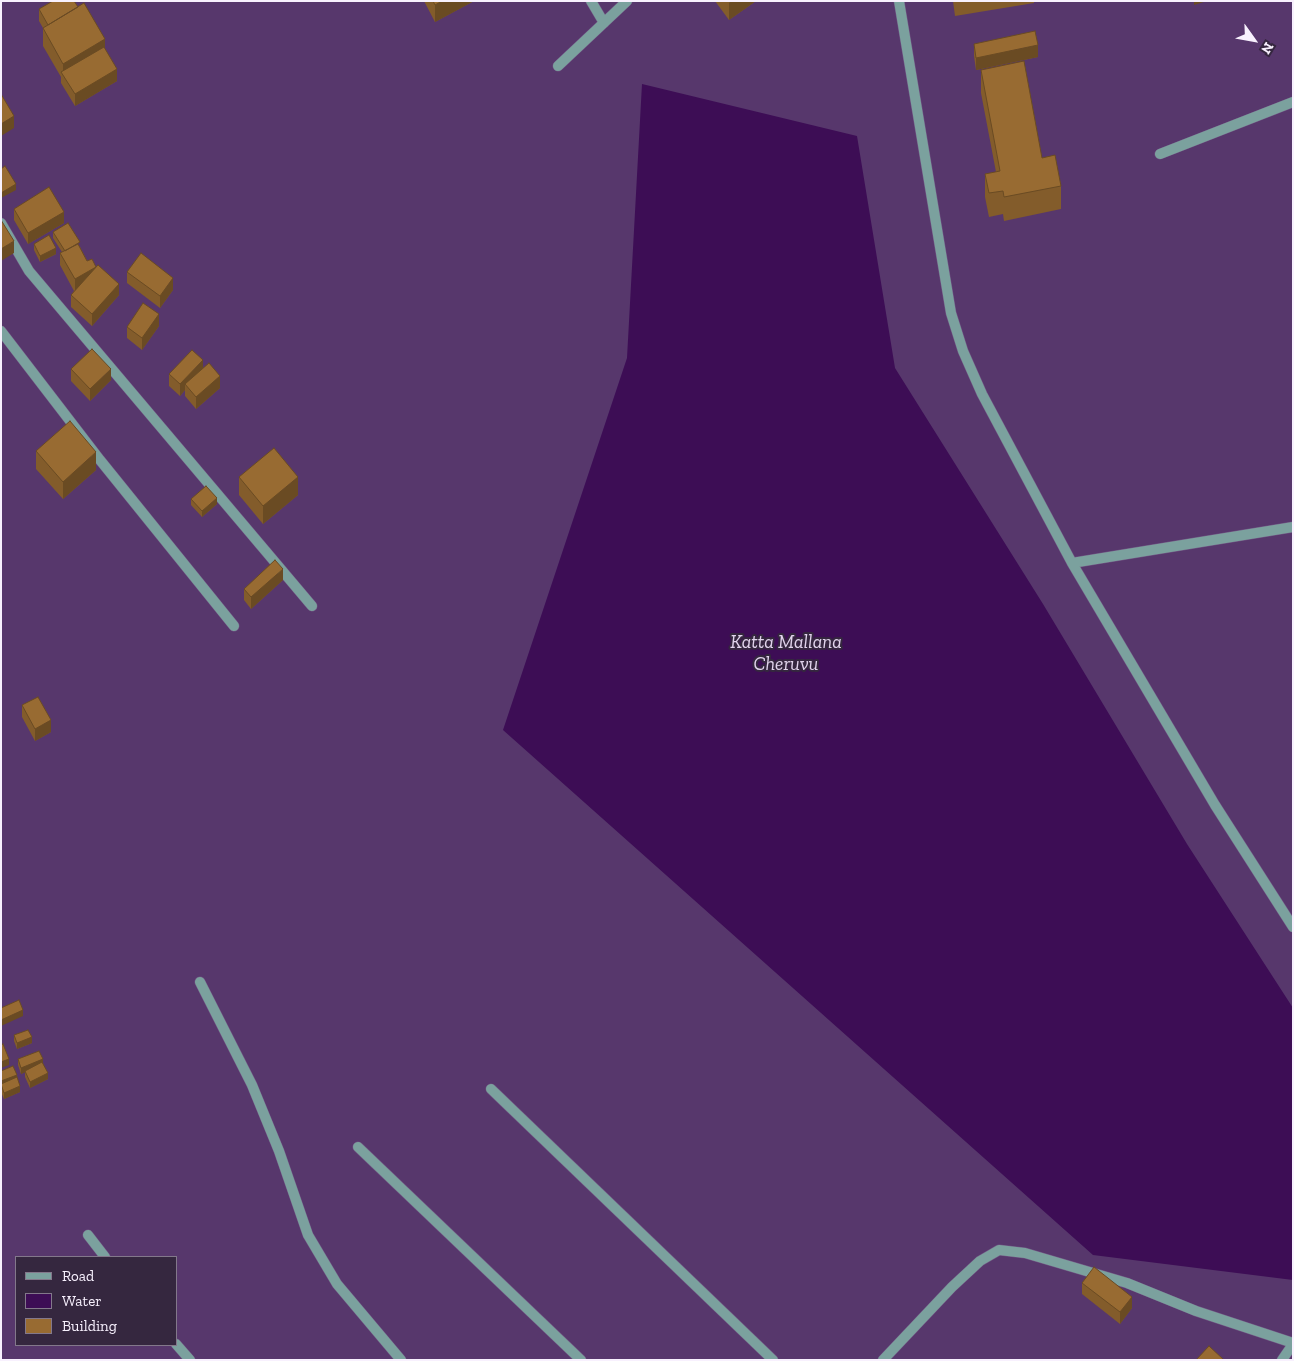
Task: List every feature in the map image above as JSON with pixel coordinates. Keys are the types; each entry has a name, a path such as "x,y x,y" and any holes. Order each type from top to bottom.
{"street":[{"path":"591,1 604,23"},
{"path":"558,66 627,1"},
{"path":"899,1 951,313 963,351 982,394 1072,563 1215,805 1293,927"},
{"path":"1160,154 1293,102"},
{"path":"1,223 29,271 312,606"},
{"path":"1,331 106,467 234,626"},
{"path":"1072,563 1293,527"},
{"path":"200,982 252,1085 279,1150 308,1235 337,1284 401,1360"},
{"path":"491,1089 773,1360"},
{"path":"358,1147 581,1360"},
{"path":"88,1235 104,1256"},
{"path":"882,1360 952,1287 980,1261 999,1250 1025,1253 1127,1283 1196,1310 1293,1344 1282,1360"},
{"path":"178,1346 190,1360"}],"water":[{"name":"Katta Mallana Cheruvu","path":"642,84 857,136 895,368 1043,604 1187,844 1293,1008 1293,1280 1093,1255 503,730 627,358"}],"building":[{"path":"53,1 74,1 78,7 48,25 39,9"},
{"path":"433,1 442,1 435,5"},
{"path":"84,3 105,39 63,64 43,28"},
{"path":"1035,31 1038,45 976,58 974,44"},
{"path":"104,47 117,69 75,94 61,72"},
{"path":"1024,61 1042,158 1055,155 1061,186 1004,197 1003,191 989,193 985,174 1000,171 981,70"},
{"path":"1,94 14,116 1,124"},
{"path":"5,166 16,184 1,193 1,169"},
{"path":"49,187 64,212 28,233 14,209"},
{"path":"1,220 14,241 1,249"},
{"path":"68,223 80,242 65,251 53,232"},
{"path":"49,235 56,248 40,256 34,244"},
{"path":"78,244 87,261 92,259 96,267 75,279 60,253"},
{"path":"141,253 173,278 160,296 127,272"},
{"path":"98,265 119,284 92,314 71,295"},
{"path":"143,303 159,314 142,338 127,327"},
{"path":"92,349 111,369 90,389 71,369"},
{"path":"192,350 203,360 180,384 169,374"},
{"path":"209,363 220,376 196,397 185,384"},
{"path":"70,421 96,452 63,482 36,451"},
{"path":"274,448 298,477 263,506 239,477"},
{"path":"206,486 217,498 202,511 191,499"},
{"path":"275,560 283,569 251,597 244,589"},
{"path":"38,697 51,720 35,729 22,705"},
{"path":"19,1000 23,1010 1,1020 1,1008"},
{"path":"28,1030 32,1037 17,1043 14,1035"},
{"path":"3,1044 9,1059 1,1062 1,1045"},
{"path":"39,1051 43,1059 21,1068 18,1059"},
{"path":"42,1062 48,1073 30,1082 25,1071"},
{"path":"13,1066 17,1075 1,1081 1,1071"},
{"path":"17,1077 20,1086 4,1093 1,1084"},
{"path":"1094,1267 1132,1297 1120,1312 1082,1283"},
{"path":"1209,1346 1224,1360 1196,1360"}]}
